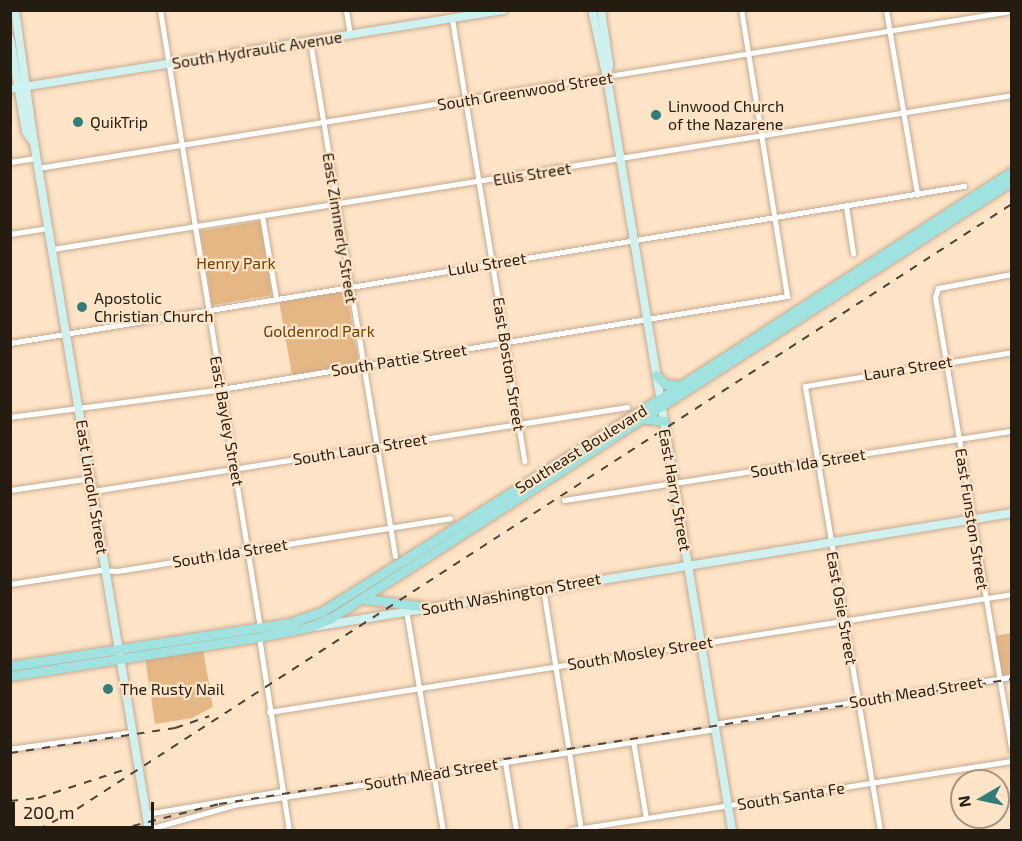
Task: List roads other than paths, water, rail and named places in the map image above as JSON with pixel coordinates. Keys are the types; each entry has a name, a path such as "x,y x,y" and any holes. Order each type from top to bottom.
{"main road":[{"name":"Southeast Boulevard","path":"309,627 365,599 641,420 681,386 1011,171"},
{"name":"Southeast Boulevard","path":"260,632 308,618 340,600 661,403 1011,181"},
{"path":"656,375 665,384 681,386"},
{"path":"641,420 652,418 664,422"},
{"path":"340,600 365,599 406,609 427,607"},
{"name":"South Washington Street","path":"10,676 120,654 260,632 309,627"},
{"name":"South Washington Street","path":"10,666 120,654"}],"street":[{"name":"East Lincoln Street","path":"15,10 19,88"},
{"name":"East Bayley Street","path":"160,10 249,550 269,712 289,831"},
{"path":"346,10 350,35"},
{"name":"South Hydraulic Avenue","path":"19,88 504,10"},
{"name":"East Harry Street","path":"592,10 607,78 621,160 732,831"},
{"name":"East Harry Street","path":"601,10 609,64 607,78"},
{"path":"741,10 776,217"},
{"path":"886,10 916,194"},
{"name":"South Greenwood Street","path":"38,168 607,78 1011,10"},
{"name":"East Boston Street","path":"452,19 524,462"},
{"name":"East Lincoln Street","path":"10,39 26,132 34,143 53,249 149,830"},
{"name":"East Zimmerly Street","path":"310,42 395,556"},
{"name":"Ellis Street","path":"53,249 621,160 1011,95"},
{"path":"10,162 36,158"},
{"name":"Lulu Street","path":"10,344 208,308 964,186"},
{"path":"846,206 853,253"},
{"path":"262,216 276,298"},
{"name":"South Pattie Street","path":"10,417 222,389 647,321 787,296 776,217"},
{"path":"10,234 49,228"},
{"name":"East Funston Street","path":"1011,274 938,288 935,297 1011,751"},
{"name":"Laura Street","path":"805,386 1011,352"},
{"name":"East Osie Street","path":"805,386 880,831"},
{"name":"South Laura Street","path":"93,491 627,407"},
{"name":"South Ida Street","path":"564,500 1011,431"},
{"path":"10,490 91,478"},
{"name":"South Washington Street","path":"427,607 1011,513"},
{"name":"South Ida Street","path":"10,584 249,550 450,518"},
{"path":"543,588 581,830"},
{"name":"South Mosley Street","path":"269,712 1011,594"},
{"path":"406,609 443,831"},
{"name":"South Washington Street","path":"309,627 406,609"},
{"name":"South Mead Street","path":"146,814 505,762 569,748 633,741 858,701 1011,677"},
{"path":"10,741 11,749 132,732"},
{"path":"633,741 646,818"},
{"name":"South Santa Fe","path":"570,831 1011,761"},
{"path":"505,762 516,831"},
{"name":"South Mead Street","path":"149,830 223,807 283,794"}],"railway":[{"path":"38,830 77,809 1012,204"},
{"path":"117,830 219,804 1012,679"},
{"path":"10,753 175,728 209,716"},
{"path":"10,801 38,798 126,769"}],"place":[{"name":"Linwood Church of the Nazarene","path":"656,115"},
{"name":"QuikTrip","path":"78,122"},
{"name":"Apostolic Christian Church","path":"82,307"},
{"name":"The Rusty Nail","path":"108,689"}],"park label":[{"name":"Henry Park","path":"236,263"},
{"name":"Goldenrod Park","path":"319,331"}]}
